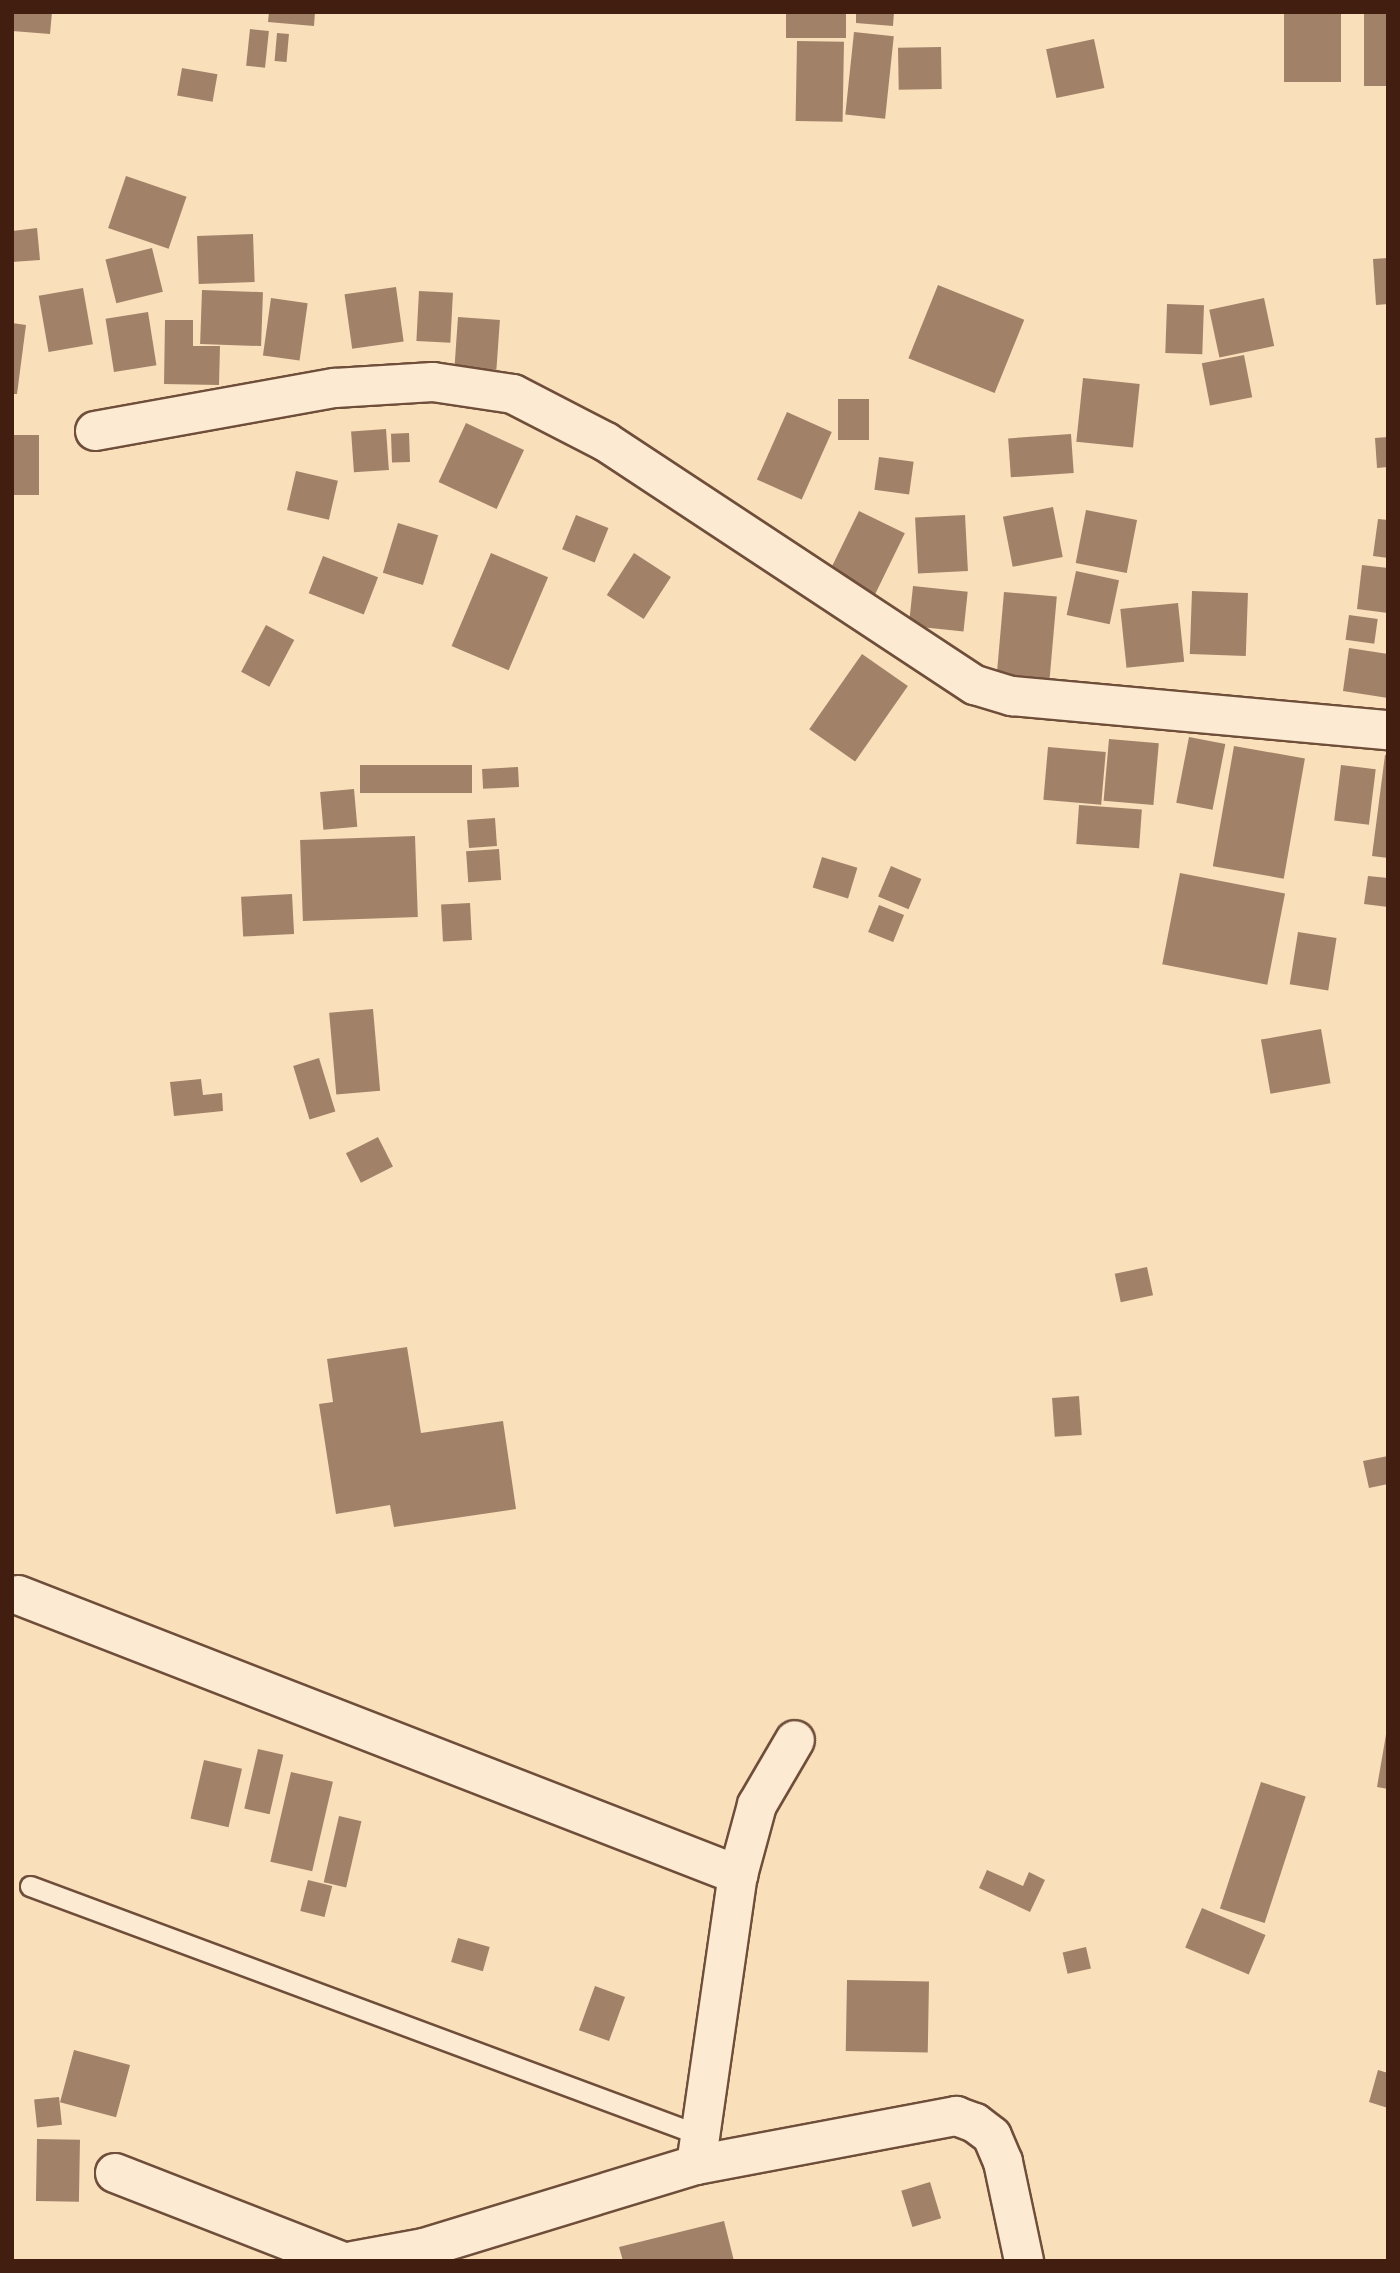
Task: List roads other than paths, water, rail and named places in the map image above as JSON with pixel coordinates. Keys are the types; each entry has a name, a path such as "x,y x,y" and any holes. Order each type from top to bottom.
{"street":[{"path":"95,431 335,388 433,382 513,394 606,442 975,685 1012,696 1388,730"},
{"path":"18,1595 738,1875"},
{"path":"698,2150 738,1875 757,1805 795,1740"},
{"path":"353,2261 424,2248 698,2150 956,2116 975,2123 992,2136 1003,2162 1024,2261"},
{"path":"116,2173 341,2261"}],"lane":[{"path":"30,1886 698,2150"}]}
